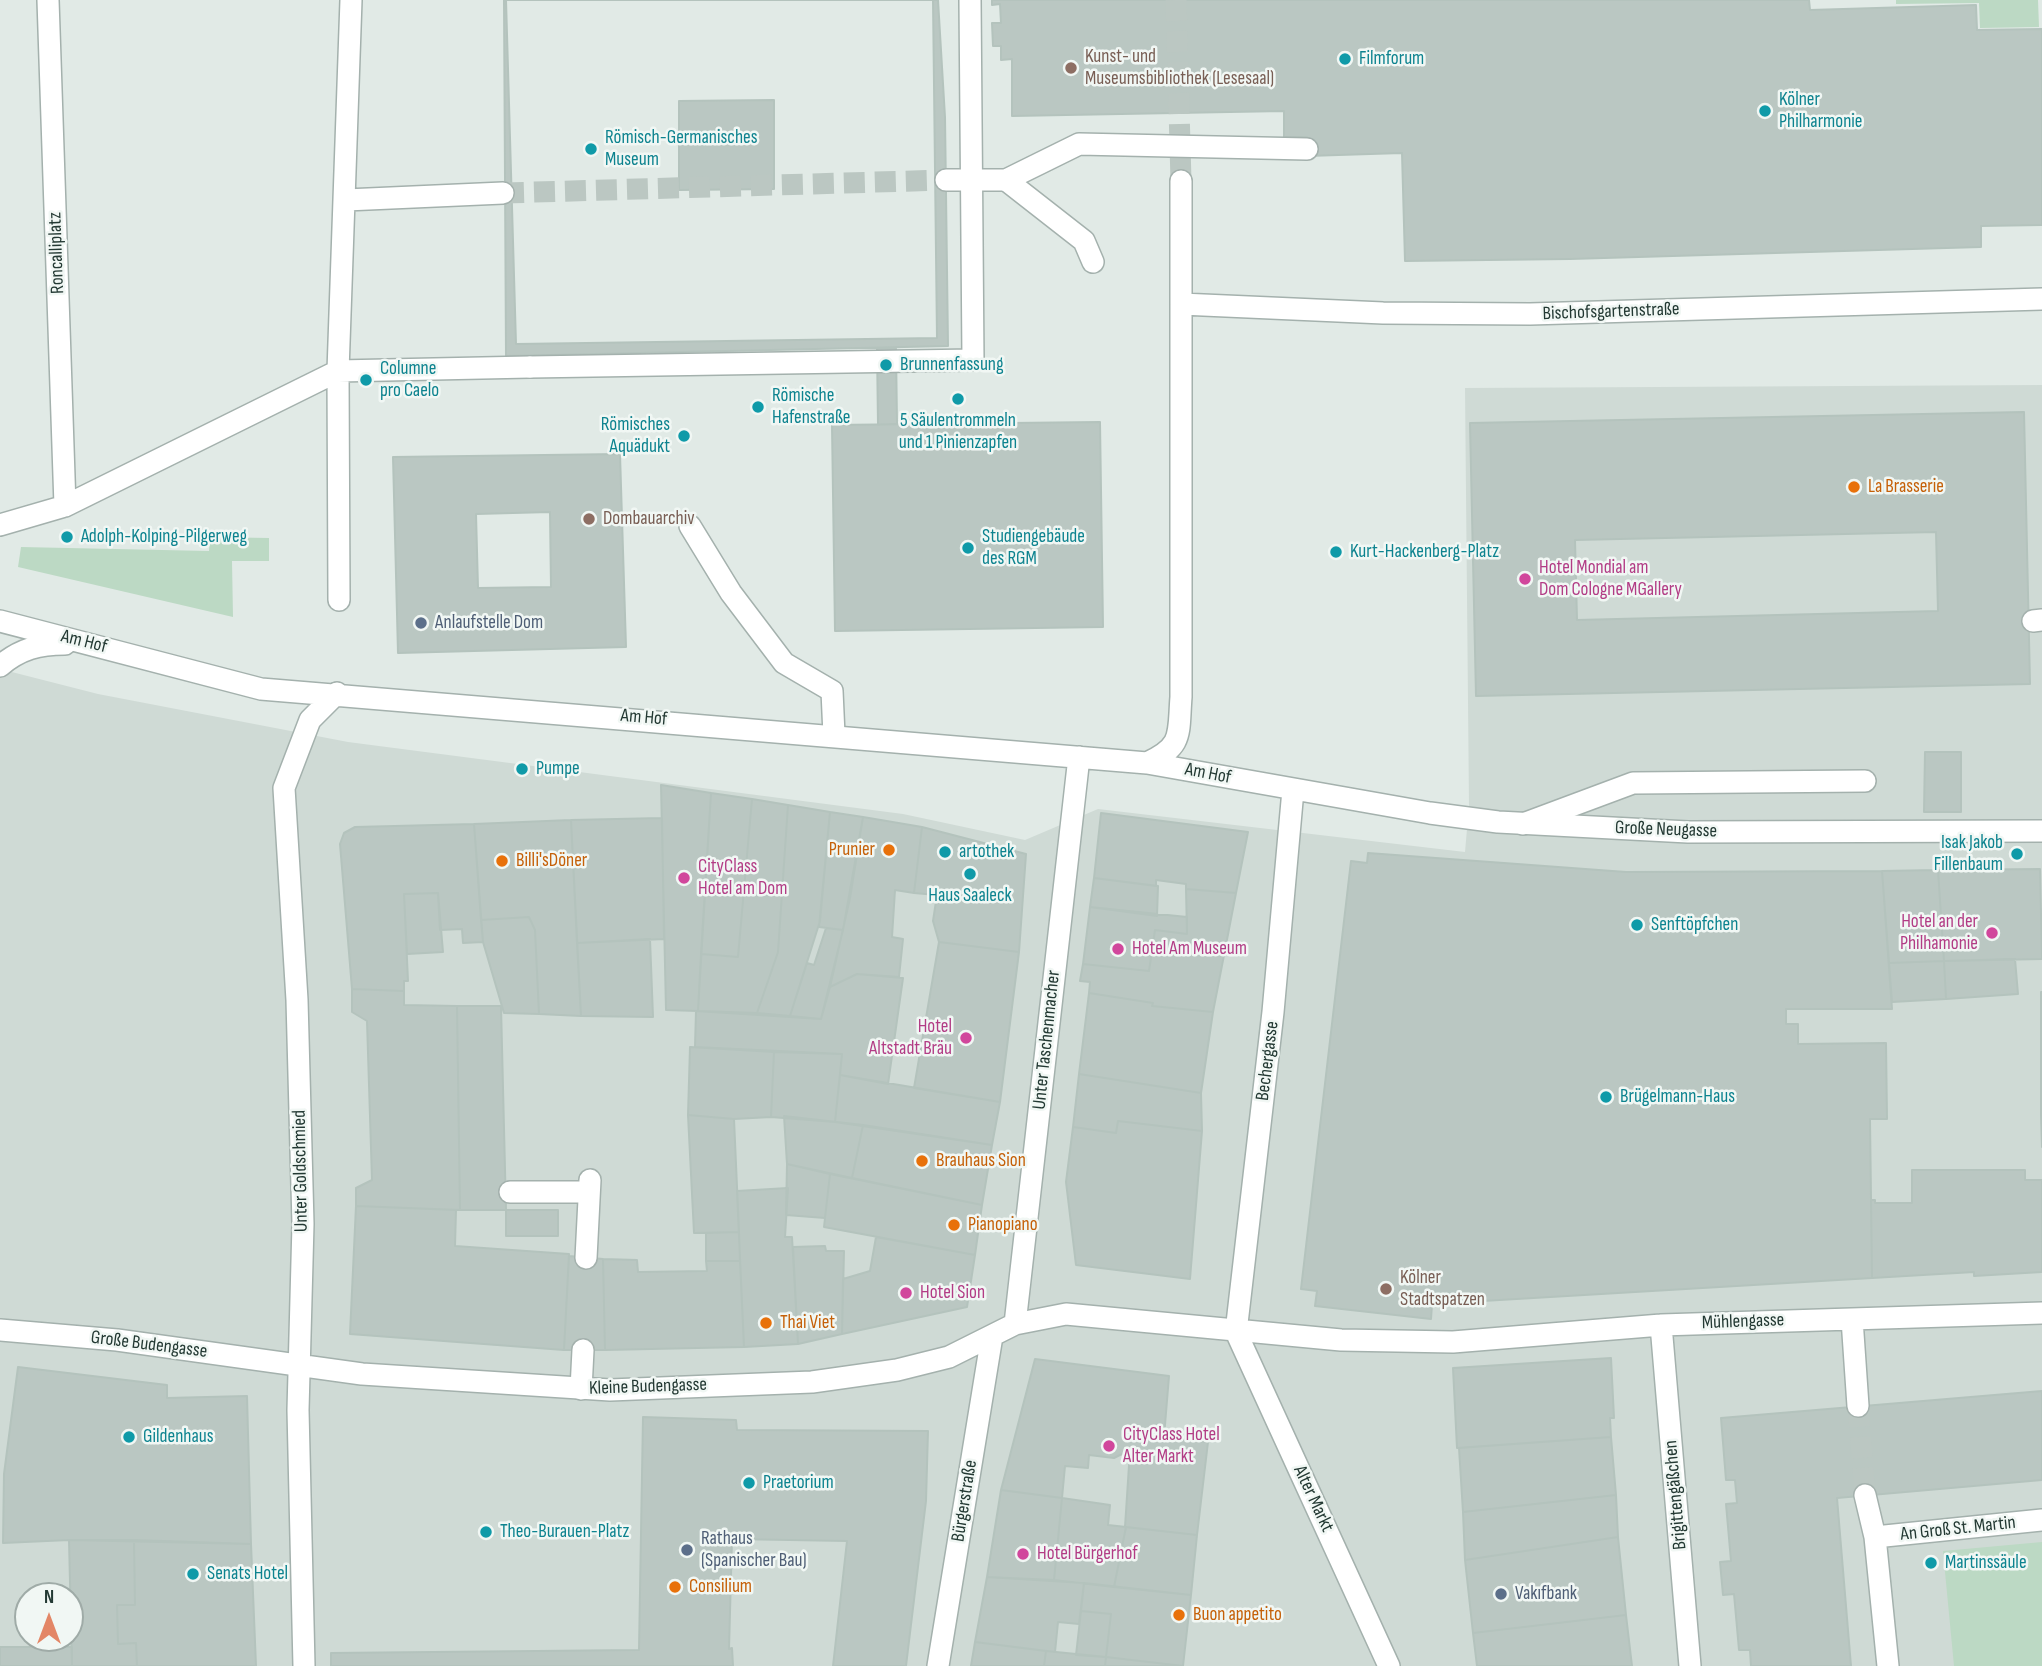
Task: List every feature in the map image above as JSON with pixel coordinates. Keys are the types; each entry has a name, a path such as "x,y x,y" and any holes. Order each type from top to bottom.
{"street":[{"name":"Roncalliplatz","path":"48,0 65,506"},
{"path":"339,600 338,371 351,0"},
{"path":"0,525 65,506 338,371 973,360 970,0"},
{"path":"946,180 1006,180 1079,144 1307,149"},
{"path":"1006,180 1084,240 1093,262"},
{"path":"1147,762 1168,753 1178,738 1181,697 1181,181"},
{"path":"346,200 503,193"},
{"name":"Bischofsgartenstraße","path":"1181,304 1383,313 1530,314 2042,299"},
{"path":"690,526 731,593 785,663 832,691 834,735"},
{"name":"Am Hof","path":"0,621 261,689 337,693 1147,762 1293,790"},
{"path":"0,666 14,654 43,644 92,644"},
{"name":"Unter Goldschmied","path":"304,1666 298,1364 303,1224 284,788 310,720 337,693"},
{"name":"Unter Taschenmacher","path":"1014,1324 1079,757"},
{"path":"1523,824 1633,783 1865,781"},
{"name":"Große Neugasse","path":"1293,790 1430,813 1523,824 1688,832 2042,831"},
{"name":"Bechergasse","path":"1236,1332 1273,1012 1293,790"},
{"path":"510,1192 589,1186 586,1258"},
{"name":"Mühlengasse","path":"1236,1332 1340,1340 1445,1342 1661,1325 2042,1313"},
{"path":"992,1336 1014,1324 1066,1314 1236,1332"},
{"path":"1852,1319 1858,1406"},
{"name":"Brigittengäßchen","path":"1661,1325 1690,1666"},
{"name":"Große Budengasse","path":"0,1330 117,1340 298,1364"},
{"name":"Alter Markt","path":"1236,1332 1389,1666"},
{"name":"Kleine Budengasse","path":"298,1364 362,1374 581,1389 842,1379 897,1370 949,1357 992,1336"},
{"name":"Bürgerstraße","path":"938,1666 992,1336"},
{"path":"581,1389 583,1350"},
{"name":"An Groß St. Martin","path":"1865,1495 1875,1537 1888,1666"},
{"name":"An Groß St. Martin","path":"1875,1537 2042,1520"}],"shaded area":[{"path":"2042,385 2042,1666 0,1666 0,669 98,694 348,742 903,814 1025,840 1098,809 1465,852 1469,806 1465,388"}],"green space":[{"path":"1896,0 2038,0 2039,27 1980,28 1979,3 1896,4"},
{"path":"210,537 269,538 269,561 232,561 233,617 18,567 21,547 209,551"},
{"path":"2042,1542 2042,1666 1954,1666 1943,1551"}],"building":[{"name":"Römisch-Germanisches Museum","path":"504,0 938,0 945,117 948,346 506,356","holes":["774,100 774,189 679,190 679,101"]},
{"name":"Römisch-Germanisches Museum","path":"506,0 933,0 937,338 516,344"},
{"path":"992,0 1809,0 1810,10 1976,5 1977,30 2042,29 2042,225 1981,226 1981,247 1405,261 1402,153 1307,156 1307,137 1284,137 1284,111 1012,116 1012,59 1001,60 1001,46 993,46 992,23 1001,23 1000,4 992,5"},
{"path":"877,348 896,348 897,424 878,425"},
{"name":"Hotel Mondial am Dom Cologne MGallery","path":"2024,412 2030,684 1476,696 1470,423","holes":["1936,532 1938,611 1577,620 1575,540"]},
{"name":"Studiengebäude des RGM","path":"1100,422 1103,627 835,631 832,425"},
{"path":"620,454 626,647 398,653 393,457","holes":["550,512 551,587 478,588 476,514"]},
{"path":"1925,752 1961,752 1961,812 1924,812"},
{"name":"CityClass Hotel am Dom","path":"661,785 711,793 698,1011 666,1010"},
{"path":"711,793 752,799 738,957 701,954"},
{"path":"752,799 788,805 778,952 757,1013 698,1011 701,954 738,957"},
{"path":"788,805 830,812 820,921 790,1016 757,1013 778,952"},
{"path":"830,812 863,817 843,930 819,927"},
{"path":"1101,813 1248,832 1236,893 1186,889 1186,884 1156,880 1156,886 1094,878"},
{"path":"863,817 922,827 914,893 895,890 892,937 903,939 899,977 857,974 830,987 850,898"},
{"path":"662,818 664,939 577,943 571,820"},
{"path":"571,820 581,1016 539,1014 535,930 529,917 481,920 474,824"},
{"path":"474,824 483,942 463,943 462,929 440,930 438,893 404,894 408,981 404,981 404,991 352,989 340,844 344,833 355,827"},
{"name":"Haus Saaleck","path":"922,827 1026,854 1019,952 939,942 933,921 937,895 914,893"},
{"name":"Brügelmann-Haus","path":"1368,853 1626,872 1882,871 1892,1009 1786,1009 1786,1024 1798,1024 1798,1044 1886,1043 1887,1119 1870,1119 1872,1278 1432,1304 1431,1319 1315,1306 1317,1291 1301,1289 1351,861 1367,863"},
{"name":"Hotel an der Philhamonie","path":"2040,869 2042,959 1944,961 1938,870"},
{"path":"1938,870 1944,961 1889,963 1882,871"},
{"path":"1094,878 1158,886 1157,916 1090,907"},
{"path":"1186,889 1236,893 1213,1012 1152,1006 1153,1003 1089,993 1090,982 1080,981 1083,964 1149,971 1155,930 1187,934"},
{"path":"438,893 443,952 407,954 404,894"},
{"name":"Hotel Am Museum","path":"1090,907 1187,917 1187,934 1155,930 1149,971 1083,964"},
{"path":"529,917 535,930 539,1014 504,1013 483,942 481,920"},
{"path":"826,928 843,930 821,1019 790,1016 807,963 814,965"},
{"path":"650,939 653,1017 581,1016 577,943"},
{"name":"Hotel Altstadt Bräu","path":"939,942 1019,952 1000,1102 914,1088"},
{"path":"2015,959 2018,994 1946,999 1944,961"},
{"path":"1944,961 1946,999 1892,1002 1889,963"},
{"path":"857,974 903,978 888,1084 840,1075 842,1054 695,1047 696,1011 821,1019 830,987"},
{"path":"352,989 404,991 404,1005 457,1006 460,1210 356,1206 356,1188 372,1180 367,1021 352,1012"},
{"path":"2042,992 2042,1147 2041,1115"},
{"path":"1089,993 1153,1003 1152,1006 1213,1012 1201,1093 1079,1074"},
{"path":"457,1006 501,1006 506,1210 460,1210"},
{"path":"690,1047 774,1052 771,1117 734,1119 688,1115"},
{"path":"774,1052 842,1054 835,1122 771,1117"},
{"path":"1079,1074 1201,1093 1202,1131 1118,1121 1116,1133 1073,1127"},
{"path":"840,1075 1000,1102 992,1145 835,1122"},
{"path":"688,1115 734,1119 739,1232 694,1233"},
{"path":"784,1116 863,1125 852,1178 787,1164"},
{"path":"1118,1121 1202,1131 1190,1279 1076,1265 1066,1182 1073,1127 1116,1133"},
{"name":"Brauhaus Sion","path":"863,1125 992,1145 982,1205 852,1178"},
{"path":"787,1164 830,1174 825,1218 786,1215"},
{"path":"1912,1170 2025,1170 2025,1180 2042,1180 2042,1272 1974,1276 1974,1272 1872,1278 1871,1200 1875,1200 1875,1203 1912,1203"},
{"path":"830,1174 982,1205 975,1255 824,1227"},
{"path":"788,1188 785,1237 792,1237 798,1344 744,1347 737,1191"},
{"path":"356,1206 456,1210 455,1246 569,1254 564,1350 350,1334"},
{"path":"506,1210 558,1210 558,1236 506,1236"},
{"path":"739,1232 740,1261 706,1261 706,1233"},
{"name":"Hotel Sion","path":"876,1237 975,1255 967,1307 842,1334 843,1279 870,1271"},
{"path":"825,1246 826,1251 844,1251 842,1334 798,1344 793,1247"},
{"path":"569,1256 603,1259 605,1350 564,1350"},
{"path":"603,1259 637,1260 638,1272 707,1271 706,1261 740,1261 744,1347 605,1350"},
{"path":"1611,1358 1614,1418 1610,1418 1611,1437 1457,1448 1453,1368"},
{"name":"CityClass Hotel Alter Markt","path":"1035,1359 1169,1376 1164,1437 1208,1442 1197,1535 1125,1527 1130,1450 1114,1458 1089,1455 1088,1468 1065,1466 1062,1498 1001,1490"},
{"name":"Gildenhaus","path":"18,1367 167,1385 167,1398 247,1396 251,1544 69,1540 3,1543 4,1474"},
{"path":"2042,1391 2042,1480 1837,1498 1851,1666 1751,1666 1750,1650 1739,1650 1734,1594 1723,1595 1720,1562 1731,1561 1726,1504 1737,1503 1735,1480 1726,1480 1721,1418"},
{"name":"Rathaus (Spanischer Bau)","path":"643,1417 736,1420 737,1430 928,1431 926,1501 906,1666 833,1666 847,1541 732,1539 729,1649 732,1648 733,1666 331,1666 331,1653 639,1650"},
{"path":"1611,1437 1616,1495 1463,1512 1459,1448"},
{"name":"Hotel Bürgerhof","path":"1001,1490 1062,1498 1054,1580 987,1577"},
{"path":"1616,1495 1618,1537 1465,1560 1463,1512"},
{"path":"1062,1498 1110,1505 1108,1525 1126,1527 1114,1587 1054,1580"},
{"path":"1126,1527 1197,1535 1191,1595 1114,1587"},
{"path":"1618,1537 1626,1615 1473,1633 1465,1560"},
{"path":"69,1540 134,1540 135,1605 117,1605 118,1644 136,1643 137,1666 72,1666 72,1652 84,1652 84,1582 70,1582"},
{"name":"Senats Hotel","path":"134,1540 251,1544 256,1666 137,1666 136,1643 118,1644 117,1605 135,1605"},
{"path":"987,1577 1084,1583 1079,1624 1058,1622 1055,1652 975,1642"},
{"path":"1084,1583 1191,1595 1183,1666 1106,1657 1111,1614 1081,1611"},
{"path":"1081,1611 1111,1614 1106,1657 1076,1655"},
{"path":"1626,1615 1632,1666 1477,1666 1473,1633"},
{"path":"975,1642 1046,1651 1044,1666 971,1666"},
{"path":"0,1647 14,1647 14,1652 72,1652 72,1666 0,1666"},
{"path":"1046,1651 1106,1657 1105,1666 1044,1666"},
{"path":"1106,1657 1183,1666 1105,1666"}],"tunnel":[{"path":"1176,0 1181,181"},
{"path":"503,193 946,180"},
{"path":"1858,1406 1865,1495"}],"place":[{"name":"Filmforum","path":"1345,59"},
{"name":"Kunst- und Museumsbibliothek (Lesesaal)","path":"1071,68"},
{"name":"Kölner Philharmonie","path":"1765,111"},
{"name":"Römisch-Germanisches Museum","path":"591,149"},
{"name":"Brunnenfassung","path":"886,365"},
{"name":"Columne pro Caelo","path":"366,380"},
{"name":"5 Säulentrommeln und 1 Pinienzapfen","path":"958,399"},
{"name":"Römische Hafenstraße","path":"758,407"},
{"name":"Römisches Aquädukt","path":"684,436"},
{"name":"La Brasserie","path":"1854,487"},
{"name":"Dombauarchiv","path":"589,519"},
{"name":"Adolph-Kolping-Pilgerweg","path":"67,537"},
{"name":"Studiengebäude des RGM","path":"968,548"},
{"name":"Kurt-Hackenberg-Platz","path":"1336,552"},
{"name":"Hotel Mondial am Dom Cologne MGallery","path":"1525,579"},
{"name":"Anlaufstelle Dom","path":"421,623"},
{"name":"Pumpe","path":"522,769"},
{"name":"Prunier","path":"889,850"},
{"name":"artothek","path":"945,852"},
{"name":"Isak Jakob Fillenbaum","path":"2017,854"},
{"name":"Billi'sDöner","path":"502,861"},
{"name":"Haus Saaleck","path":"970,874"},
{"name":"CityClass Hotel am Dom","path":"684,878"},
{"name":"Senftöpfchen","path":"1637,925"},
{"name":"Hotel an der Philhamonie","path":"1992,933"},
{"name":"Hotel Am Museum","path":"1118,949"},
{"name":"Hotel Altstadt Bräu","path":"966,1038"},
{"name":"Brügelmann-Haus","path":"1606,1097"},
{"name":"Brauhaus Sion","path":"922,1161"},
{"name":"Pianopiano","path":"954,1225"},
{"name":"Kölner Stadtspatzen","path":"1386,1289"},
{"name":"Hotel Sion","path":"906,1293"},
{"name":"Thai Viet","path":"766,1323"},
{"name":"Gildenhaus","path":"129,1437"},
{"name":"CityClass Hotel Alter Markt","path":"1109,1446"},
{"name":"Praetorium","path":"749,1483"},
{"name":"Theo-Burauen-Platz","path":"486,1532"},
{"name":"Rathaus (Spanischer Bau)","path":"687,1550"},
{"name":"Hotel Bürgerhof","path":"1023,1554"},
{"name":"Martinssäule","path":"1931,1563"},
{"name":"Senats Hotel","path":"193,1574"},
{"name":"Consilium","path":"675,1587"},
{"name":"Vakıfbank","path":"1501,1594"},
{"name":"Buon appetito","path":"1179,1615"}]}
